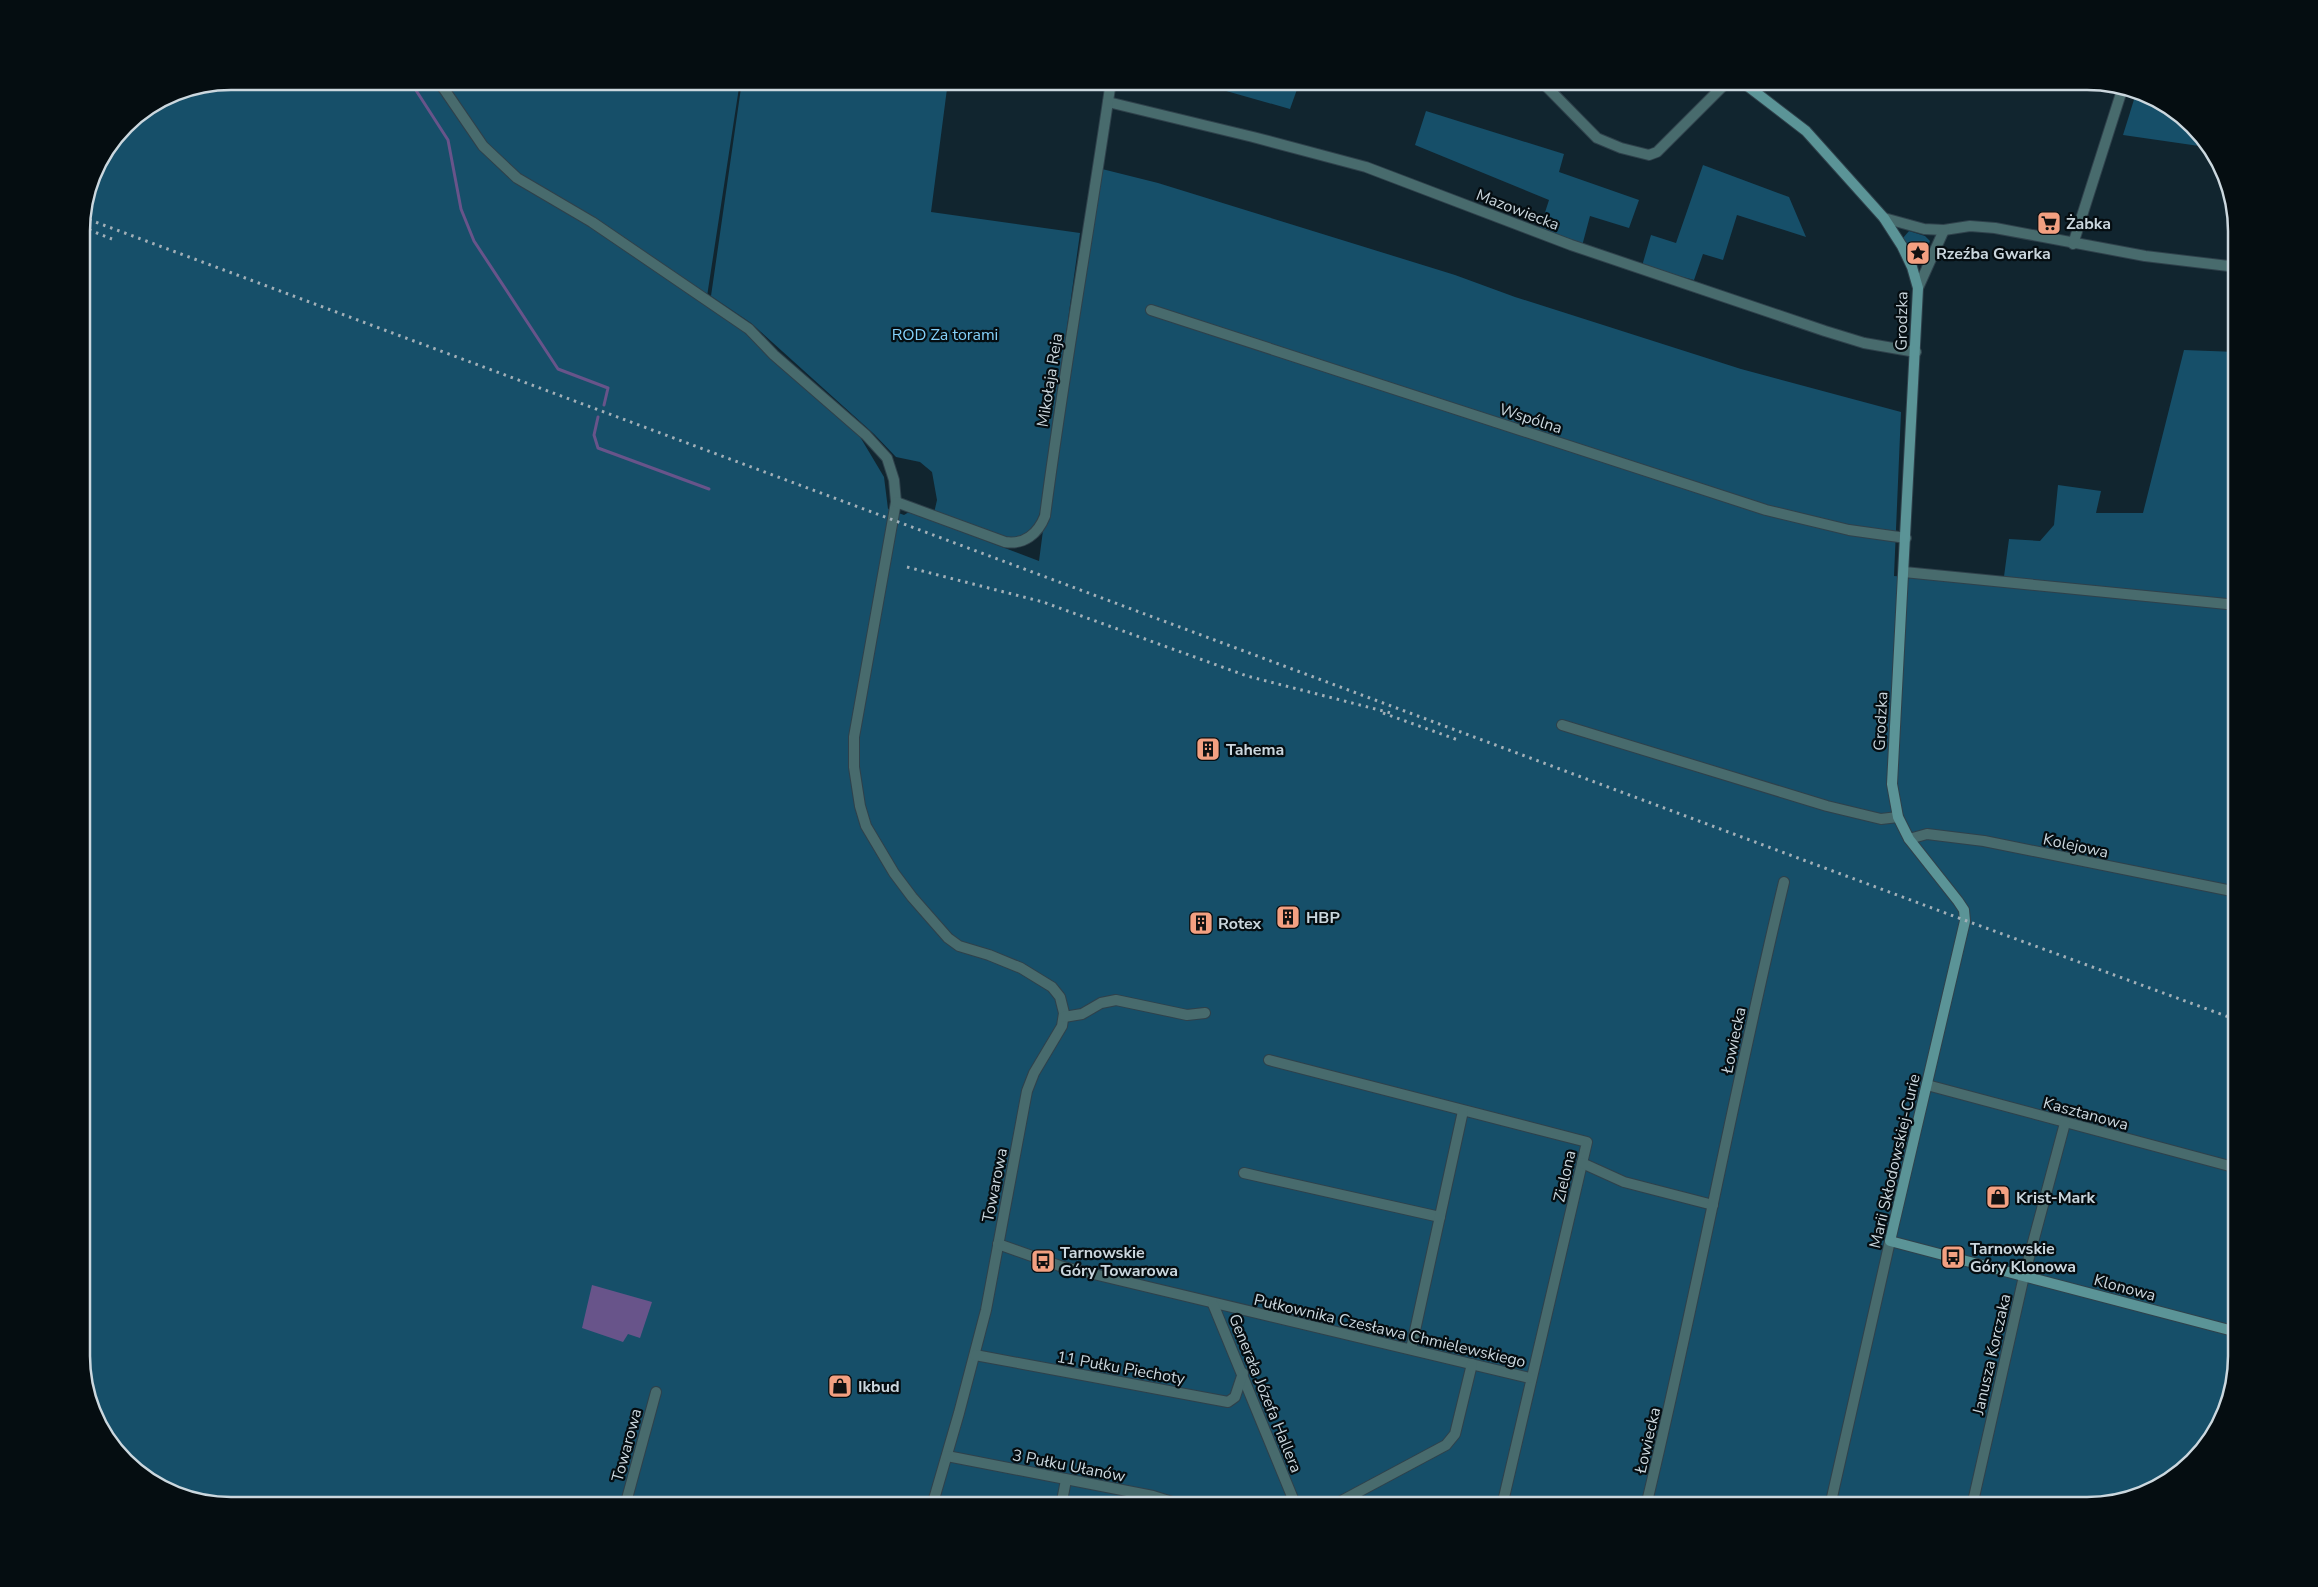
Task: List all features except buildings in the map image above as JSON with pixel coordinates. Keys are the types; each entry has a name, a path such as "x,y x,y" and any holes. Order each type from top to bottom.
{"street":[{"path":"445,90 483,146 517,178 592,222 749,329 774,355 866,435 887,458 894,480 896,502 854,737 856,787 864,822 894,873 912,897 948,938 959,946 1005,961 1052,987 1061,1000 1064,1017 1082,1014 1102,1003 1116,1000 1187,1015 1205,1013"},
{"name":"Mikołaja Reja","path":"896,502 1014,544 1037,532 1042,525 1045,516 1060,400 1110,90"},
{"path":"1550,90 1597,138 1621,148 1649,155 1657,152 1719,90"},
{"name":"Grodzka","path":"1752,90 1806,132 1884,218 1909,260 1918,288 1892,784 1898,817 1909,839"},
{"path":"2073,244 2121,94"},
{"name":"Mazowiecka","path":"1108,102 1366,167 1571,245 1824,330 1864,342 1916,352"},
{"path":"1884,218 1924,229 1944,230 1970,226 1995,228 2073,244 2228,266"},
{"path":"1918,288 1944,230"},
{"name":"Wspólna","path":"1151,310 1766,510 1849,530 1906,538"},
{"path":"1904,572 2228,604"},
{"path":"1562,725 1828,806 1881,820 1898,817"},
{"name":"Kolejowa","path":"1909,839 1927,834 1984,841 2228,890"},
{"name":"Marii Skłodowskiej-Curie","path":"1832,1497 1965,921 1964,910 1958,901 1909,839"},
{"name":"Łowiecka","path":"1648,1497 1699,1274 1765,960 1784,882"},
{"name":"Towarowa","path":"935,1497 986,1310 1027,1091 1034,1073 1062,1026 1064,1017"},
{"name":"Zielona","path":"1269,1060 1587,1142 1530,1378 1504,1497"},
{"name":"Kasztanowa","path":"1927,1085 2228,1166"},
{"path":"1411,1349 1463,1111"},
{"name":"Janusza Korczaka","path":"1974,1497 2024,1276 2065,1123"},
{"path":"1582,1163 1624,1182 1713,1205"},
{"path":"1244,1173 1440,1217"},
{"name":"Klonowa","path":"1890,1241 2228,1330"},
{"name":"Generała Józefa Hallera","path":"998,1244 1060,1266 1215,1308 1292,1497"},
{"name":"Pułkownika Czesława Chmielewskiego","path":"1215,1308 1411,1349 1530,1378"},
{"name":"11 Pułku Piechoty","path":"975,1355 1228,1402 1235,1397 1243,1373"},
{"path":"1349,1497 1446,1445 1455,1434 1472,1364"},
{"name":"Towarowa","path":"627,1497 656,1392"},
{"name":"3 Pułku Ułanów","path":"947,1456 1156,1497"},
{"path":"1063,1497 1066,1480"}],"green space":[{"path":"231,90 739,90 706,303 766,348 853,425 884,477 888,509 904,515 909,512 1039,561 1055,439 1098,168 1158,183 1455,275 1515,297 1741,369 1901,412 1894,576 2003,584 2009,539 2040,541 2054,525 2058,485 2101,491 2096,513 2143,513 2184,350 2228,352 2228,1356 2227,1375 2221,1402 2204,1434 2180,1462 2150,1482 2133,1490 2097,1497 231,1497 212,1496 185,1490 168,1482 145,1468 131,1456 109,1427 95,1393 90,1366 90,221 95,194 101,177 119,145 131,131 160,109 194,95 212,91"},
{"name":"ROD Za torami","path":"741,90 947,90 931,212 1080,233 1043,501 1038,518 1030,531 1018,537 1000,536 934,513 937,500 932,472 920,462 896,457 874,434 751,323 711,296"},
{"path":"1223,90 1297,90 1290,109"},
{"path":"2134,99 2150,105 2180,125 2199,146 2123,135"},
{"path":"1426,111 1564,154 1559,172 1639,200 1629,228 1590,216 1582,246 1539,231 1549,200 1415,145"},
{"path":"1703,165 1789,197 1806,237 1737,215 1723,260 1703,254 1694,280 1642,266 1651,235 1676,243"},
{"path":"1909,231 1925,236 1930,241 1923,259 1921,259 1921,250 1915,249 1914,259 1912,257 1903,238"}],"shaded area":[{"path":"592,1285 652,1302 640,1338 628,1334 623,1342 582,1328"}],"waterway":[{"path":"416,90 448,140 461,209 474,241 558,369 608,388 604,405"},
{"path":"598,417 594,435 598,448 709,489"}],"railway":[{"path":"90,220 1956,917 2228,1017"},
{"path":"90,230 112,239"},
{"path":"907,567 1043,602 1247,676 1391,713"},
{"path":"1383,713 1458,740"}],"place":[{"name":"Żabka","path":"2049,223"},
{"name":"Rzeźba Gwarka","path":"1918,253"},
{"name":"Tahema","path":"1208,749"},
{"name":"HBP","path":"1288,917"},
{"name":"Rotex","path":"1201,923"},
{"name":"Krist-Mark","path":"1998,1197"},
{"name":"Tarnowskie Góry Klonowa","path":"1953,1257"},
{"name":"Tarnowskie Góry Towarowa","path":"1043,1261"},
{"name":"Ikbud","path":"840,1386"}]}
